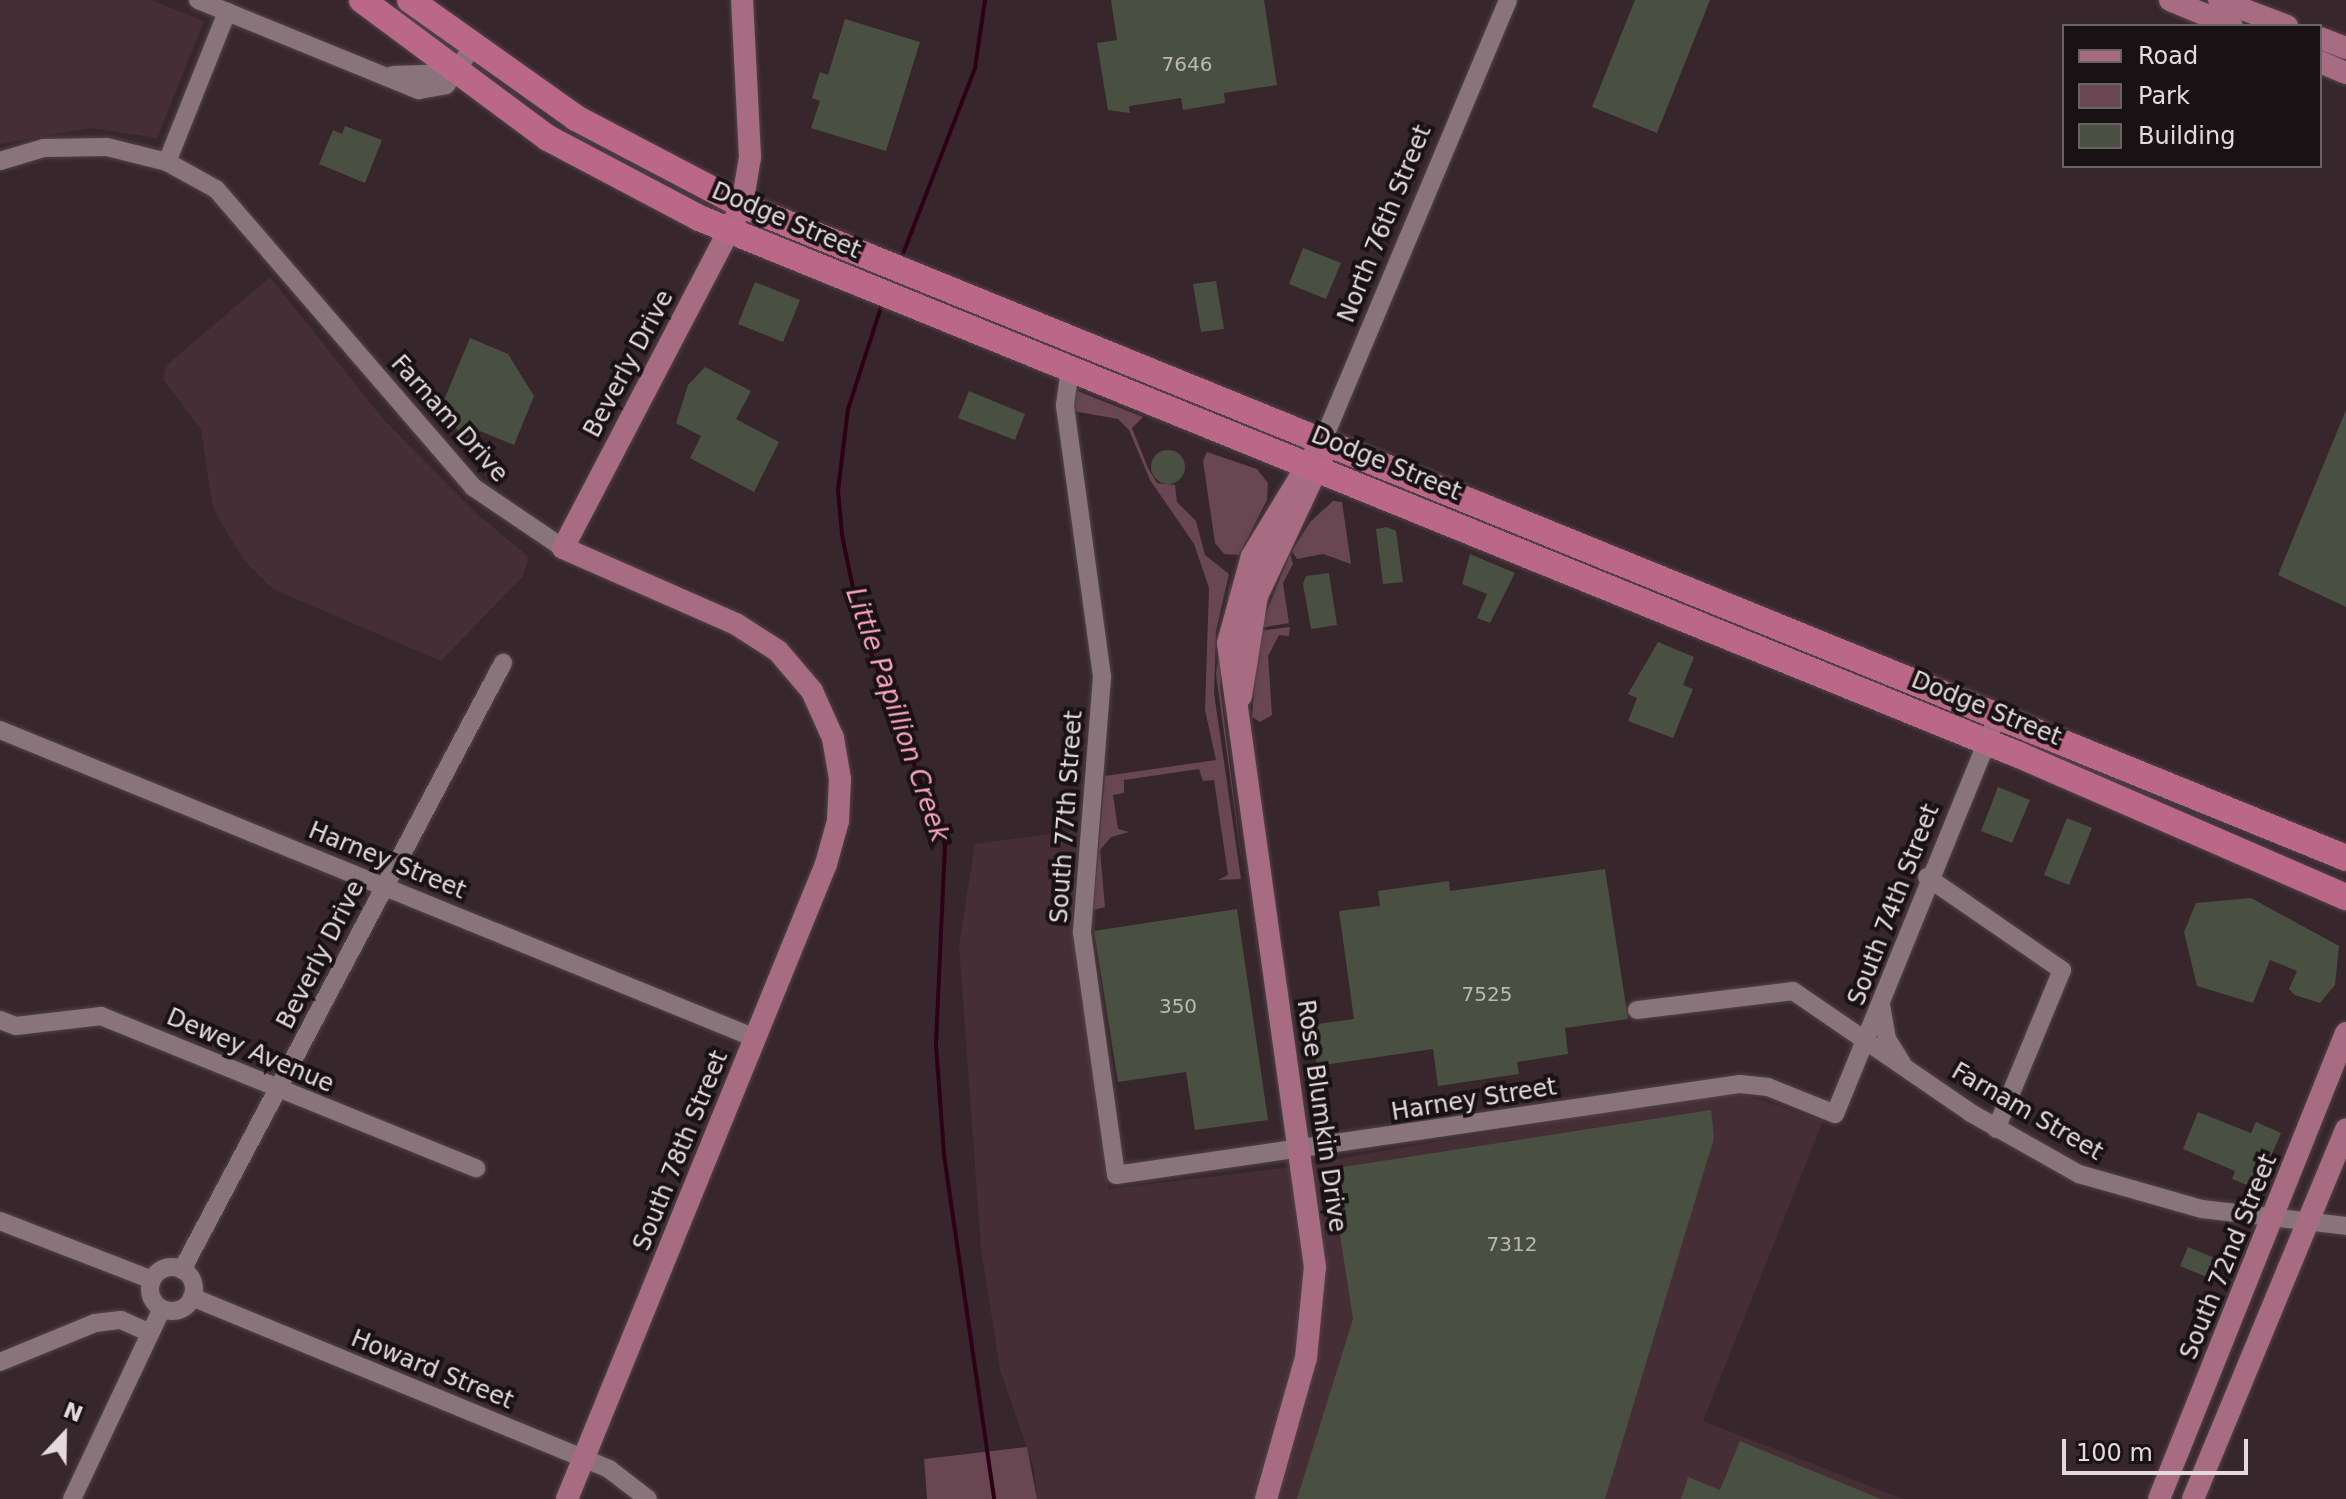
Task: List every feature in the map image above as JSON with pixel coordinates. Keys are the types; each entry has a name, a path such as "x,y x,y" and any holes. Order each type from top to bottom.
{"highway":[{"name":"Dodge Street","path":"362,0 454,73 595,166 729,230 1986,742 2346,897"},
{"name":"Dodge Street","path":"410,0 472,48 592,128 742,205 1324,438 2346,858"}],"main road":[{"name":"Beverly Drive","path":"563,548 742,205 750,145 742,0"},
{"path":"2170,0 2233,8 2281,24"},
{"path":"2322,39 2346,48"},
{"path":"2322,63 2346,73"},
{"name":"North 76th Street","path":"1312,468 1324,438"},
{"name":"Rose Blumkin Drive","path":"1266,1499 1314,1310 1313,1233 1239,737 1257,596 1312,468"},
{"name":"Farnam Drive","path":"563,548 736,624 778,651 812,691 833,738 838,821"},
{"name":"South 78th Street","path":"567,1499 755,1038 838,821"},
{"name":"South 72nd Street","path":"2159,1499 2346,1033"},
{"path":"2193,1499 2346,1129"}],"street":[{"path":"198,0 379,73 454,73 472,48"},
{"name":"North 76th Street","path":"1324,438 1508,0"},
{"path":"167,162 227,12"},
{"name":"Farnam Drive","path":"0,161 75,146 167,162 228,199 473,487 563,548"},
{"name":"South 77th Street","path":"1070,369 1065,406 1102,677 1082,933 1116,1175"},
{"name":"Beverly Drive","path":"182,1270 280,1091 503,663"},
{"name":"South 74th Street","path":"1835,1114 1866,1044 1927,877 1998,714"},
{"name":"Harney Street","path":"0,730 755,1038"},
{"path":"1927,877 2062,970 1996,1129"},
{"name":"Farnam Street","path":"1637,1010 1756,993 1793,991 1866,1044 1996,1129 2104,1184 2272,1221 2346,1226"},
{"path":"1881,1004 1887,1039 1906,1068"},
{"name":"Dewey Avenue","path":"0,1020 16,1026 101,1016 476,1168"},
{"name":"Harney Street","path":"1116,1175 1301,1151 1740,1084 1768,1087 1835,1114"},
{"path":"0,1221 152,1280"},
{"path":"161,1269 182,1270 193,1285 192,1297 176,1310 162,1309 150,1293 152,1280 161,1269"},
{"name":"Howard Street","path":"192,1297 583,1458 621,1475 648,1499"},
{"path":"72,1499 162,1309"},
{"path":"0,1362 95,1323 121,1320 150,1333"}],"shaded area":[{"path":"0,0 151,0 204,21 157,138 90,128 0,144"},
{"path":"270,277 383,419 477,514 529,557 523,576 441,661 273,589 243,559 213,509 201,430 163,379 167,365"},
{"path":"1080,830 1072,931 1109,1189 1292,1167 1731,1090 1823,1121 1703,1421 1903,1499 1037,1499 1034,1468 1000,1370 981,1248 959,945 975,844"}],"green space":[{"path":"1075,390 1143,417 1132,428 1148,468 1157,483 1175,485 1177,502 1196,521 1205,555 1229,574 1216,631 1214,693 1241,879 1218,880 1228,875 1214,780 1203,781 1199,769 1124,780 1124,793 1113,795 1118,829 1129,832 1111,837 1100,850 1105,907 1093,910 1105,776 1216,760 1205,710 1209,588 1194,544 1150,480 1129,430 1118,419 1073,411"},
{"path":"1207,452 1257,469 1268,483 1267,500 1239,555 1224,554 1215,543 1203,461"},
{"path":"1333,501 1342,502 1351,564 1323,554 1297,559 1292,551 1310,522"},
{"path":"1290,554 1293,564 1283,583 1289,623 1260,628"},
{"path":"1231,579 1220,687 1244,878 1216,674"},
{"path":"1290,627 1289,636 1279,635 1268,656 1272,715 1260,722 1252,717 1259,631"},
{"path":"1027,1447 1037,1499 927,1499 924,1459"}],"building":[{"path":"1111,0 1264,0 1277,85 1224,93 1225,103 1183,110 1181,98 1129,106 1130,113 1108,110 1097,43 1117,40"},
{"path":"1635,0 1710,0 1657,133 1592,107"},
{"path":"845,19 920,42 886,151 811,128 820,101 812,98 820,72 828,75"},
{"path":"345,126 382,140 365,183 319,164 333,130 342,134"},
{"path":"1303,248 1341,263 1326,299 1289,284"},
{"path":"1216,281 1224,329 1201,332 1193,284"},
{"path":"755,282 800,300 783,342 738,324"},
{"path":"470,338 508,354 534,396 514,445 480,431 466,442 441,407"},
{"path":"705,367 751,391 736,419 779,442 754,492 690,458 701,436 676,423 688,385"},
{"path":"969,391 1025,414 1015,440 958,418"},
{"path":"2346,410 2346,607 2278,575"},
{"path":"1168,450 1180,455 1185,467 1180,479 1168,484 1156,479 1151,467 1156,455"},
{"path":"1387,527 1396,531 1403,582 1383,584 1376,529"},
{"path":"1470,554 1515,573 1490,623 1477,618 1487,594 1462,584"},
{"path":"1329,573 1337,625 1311,629 1303,584 1306,576"},
{"path":"1658,642 1694,657 1683,685 1693,689 1673,738 1628,721 1637,698 1628,694"},
{"path":"1998,787 2030,800 2012,843 1981,831"},
{"path":"2067,818 2092,828 2069,885 2044,875"},
{"path":"1605,869 1628,1019 1565,1028 1568,1054 1517,1062 1519,1074 1438,1086 1433,1049 1317,1066 1311,1025 1354,1019 1339,911 1380,906 1378,891 1449,881 1450,891"},
{"path":"2251,898 2339,946 2335,985 2320,1003 2295,995 2289,989 2297,971 2270,960 2253,1003 2197,986 2184,932 2196,903"},
{"path":"1237,909 1268,1120 1195,1130 1186,1072 1118,1082 1094,931"},
{"path":"1711,1110 1714,1138 1605,1499 1297,1499 1353,1319 1330,1169"},
{"path":"2198,1112 2251,1133 2256,1122 2281,1133 2257,1189 2232,1179 2235,1171 2183,1149"},
{"path":"2188,1247 2217,1259 2209,1278 2180,1266"},
{"path":"1740,1441 1881,1499 1681,1499 1688,1477 1720,1490"}],"waterway":[{"name":"Little Papillion Creek","path":"901,259 975,68 985,0"},
{"name":"Little Papillion Creek","path":"882,304 848,409 838,490 842,535 861,627 945,845 936,1045 944,1155 994,1499"}]}
